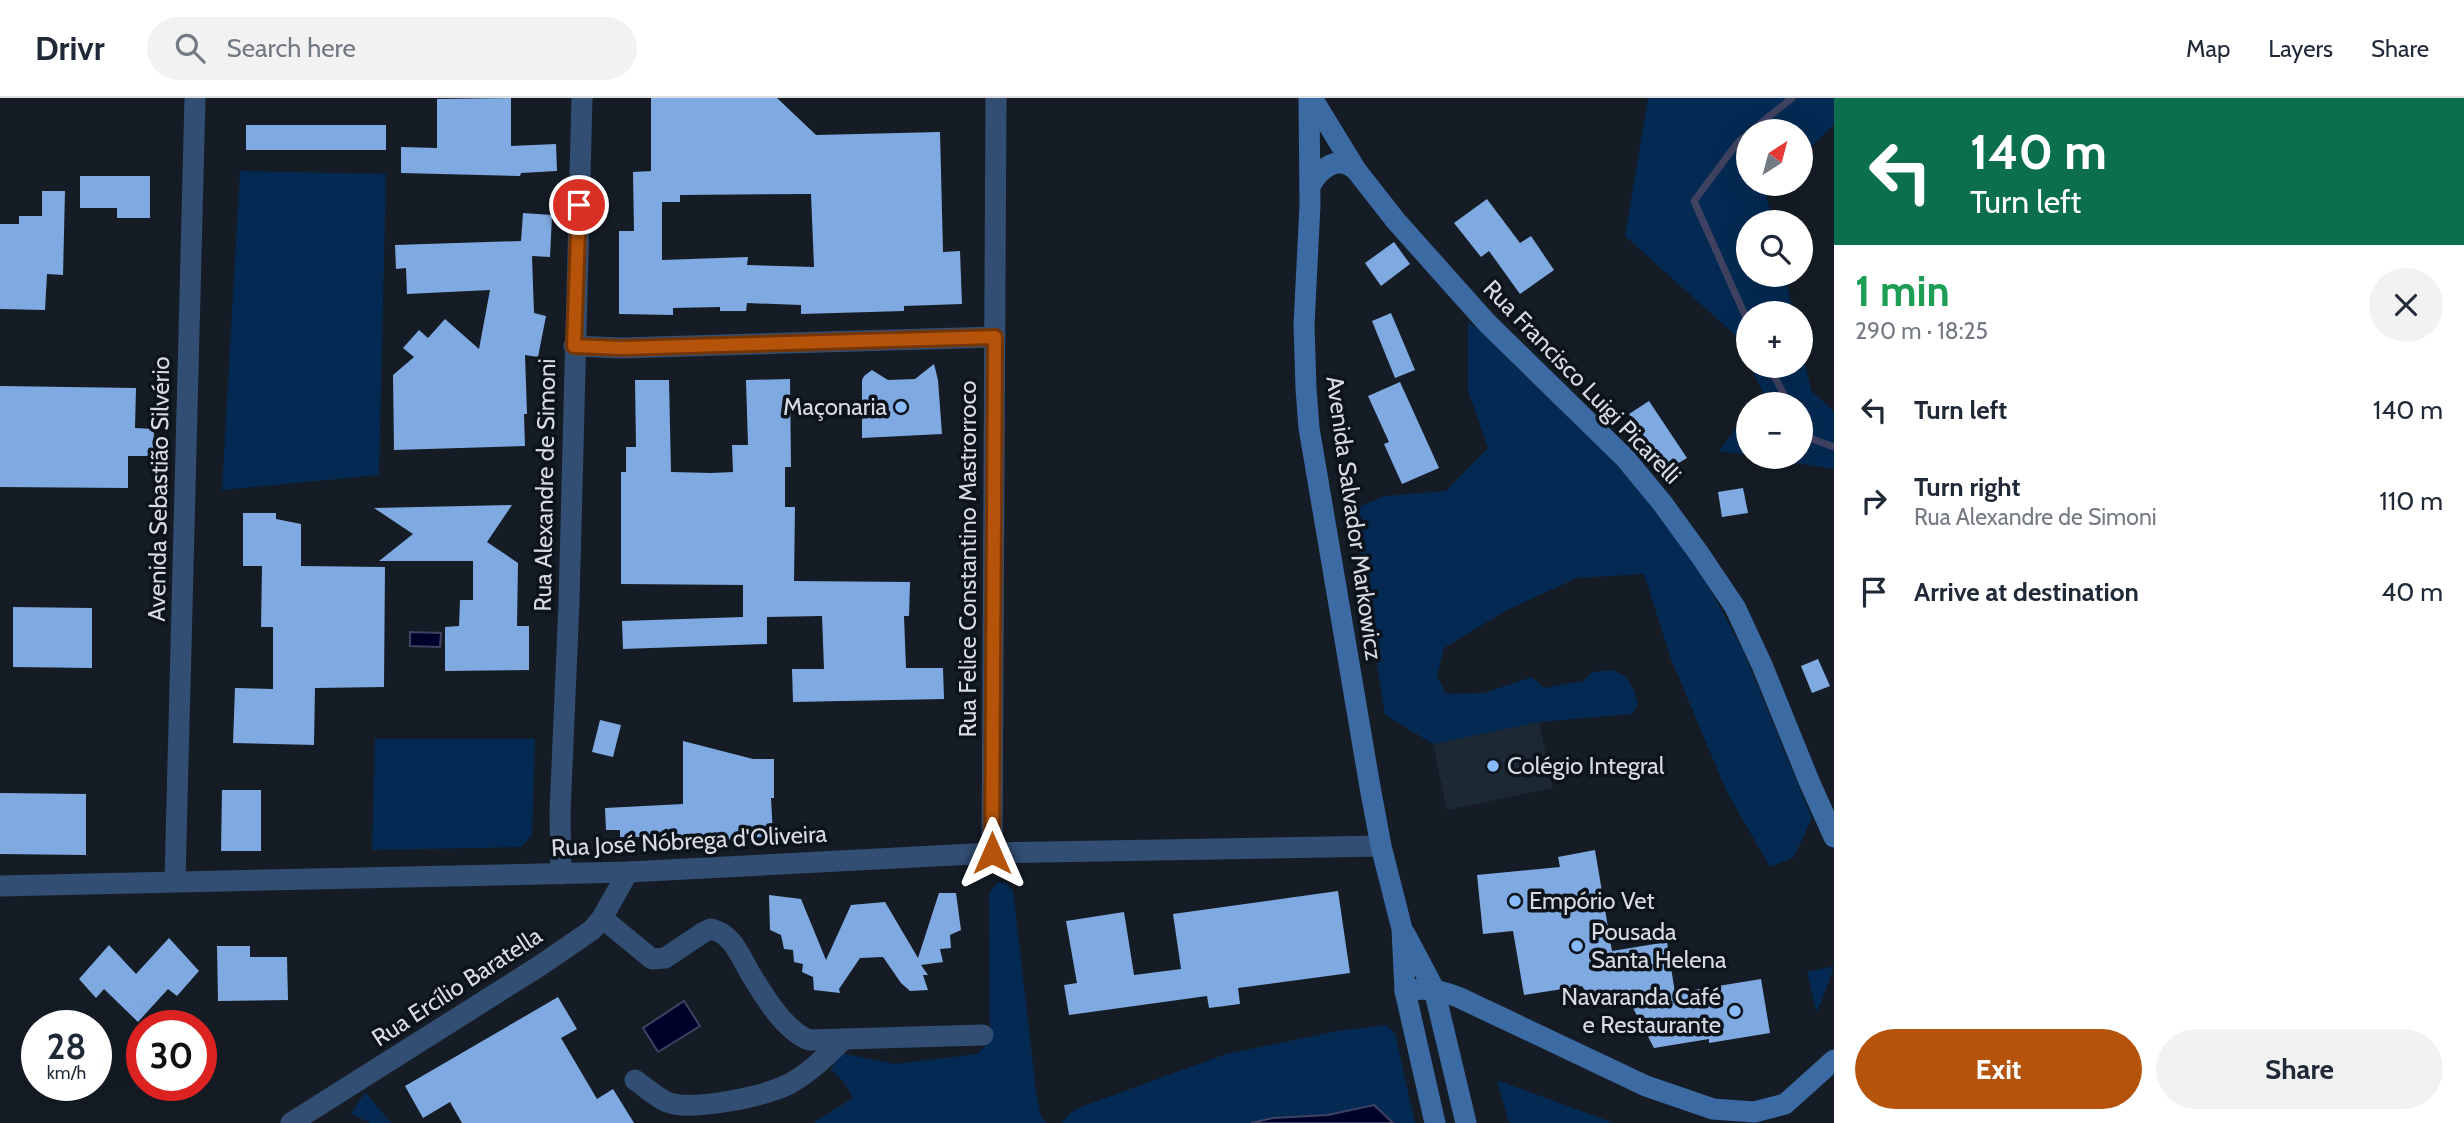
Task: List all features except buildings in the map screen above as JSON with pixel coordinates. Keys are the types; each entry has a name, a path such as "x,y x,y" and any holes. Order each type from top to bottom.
{"street":[{"name":"Avenida Sebastião Silvério","path":"175,881 195,98"},
{"name":"Rua Alexandre de Simoni","path":"561,874 560,812 569,603 582,98"},
{"name":"Rua Felice Constantino Mastrorroco","path":"992,853 996,98"},
{"name":"Rua Francisco Luigi Picarelli","path":"1308,101 1396,221 1488,323 1625,458 1700,555 1735,607 1834,837"},
{"name":"Avenida Salvador Markowicz","path":"1308,101 1311,186 1304,325 1309,428 1381,846 1402,929 1405,991 1435,1123"},
{"path":"1311,186 1319,173 1331,164 1345,163 1356,170"},
{"path":"574,346 621,348 995,337"},
{"name":"Rua José Nóbrega d'Oliveira","path":"0,886 628,872 992,853 1381,846"},
{"name":"Rua Ercílio Baratella","path":"291,1123 592,930 602,918 628,872"},
{"path":"602,918 652,959 658,960 704,932 717,930 734,943 752,976 777,1012 798,1036 809,1040 983,1035"},
{"name":"Avenida Salvador Markowicz","path":"1402,929 1434,989 1466,1123"},
{"path":"1405,991 1434,989 1458,997 1646,1086 1713,1109 1754,1112 1785,1104 1834,1060"},
{"path":"635,1080 667,1102 704,1105 727,1101 789,1084 816,1065 844,1039"}],"shaded area":[{"path":"1648,98 1834,98 1834,125 1813,145 1813,119 1736,119 1736,196 1766,196 1770,210 1736,210 1736,287 1788,287 1790,301 1736,301 1736,337 1625,236"},
{"path":"240,171 386,174 379,475 222,490"},
{"path":"1468,322 1525,363 1682,538 1742,648 1812,818 1794,857 1770,867 1727,792 1671,659 1644,574 1577,578 1507,610 1444,648 1437,676 1446,694 1484,693 1532,677 1544,688 1583,681 1593,672 1613,670 1625,676 1633,688 1638,704 1632,714 1539,722 1433,744 1385,715 1353,509 1385,496 1446,491 1488,448 1468,391"},
{"path":"1756,378 1808,378 1811,390 1834,412 1834,469 1813,466 1813,392 1763,392"},
{"path":"1736,429 1736,453 1719,451"},
{"path":"410,632 441,633 440,647 410,646"},
{"name":"Colégio Integral","path":"1539,722 1553,788 1447,810 1433,744"},
{"path":"375,739 535,739 532,835 521,847 372,850"},
{"path":"998,882 1007,884 1013,890 1036,1091 1040,1114 1046,1123 813,1123 853,1098 844,1082 831,1070 840,1053 895,1064 977,1054 986,1045 990,1029 989,893"},
{"path":"1834,966 1820,1006 1816,1011 1807,972"},
{"path":"684,1001 700,1026 658,1052 643,1028"},
{"path":"1386,1025 1395,1033 1415,1123 1393,1123 1374,1105 1328,1115 1273,1118 1251,1123 1062,1123 1078,1108 1226,1054 1338,1031"},
{"path":"1497,1080 1614,1123 1509,1123"},
{"path":"365,1092 391,1123 371,1123 351,1114"},
{"path":"1374,1105 1393,1123 1251,1123 1273,1118 1328,1115"}],"waterway":[{"path":"1766,119 1792,98"},
{"path":"1736,145 1694,201 1739,301"},
{"path":"1775,378 1783,392"},
{"path":"1813,439 1834,447"}],"place":[{"name":"Maçonaria","path":"901,407"},
{"name":"Colégio Integral","path":"1493,766"},
{"name":"Empório Vet","path":"1515,901"},
{"name":"Pousada Santa Helena","path":"1577,946"},
{"name":"Navaranda Café e Restaurante","path":"1735,1011"}],"route":[{"path":"579,205 574,346 621,348 995,337 992,853"}]}
